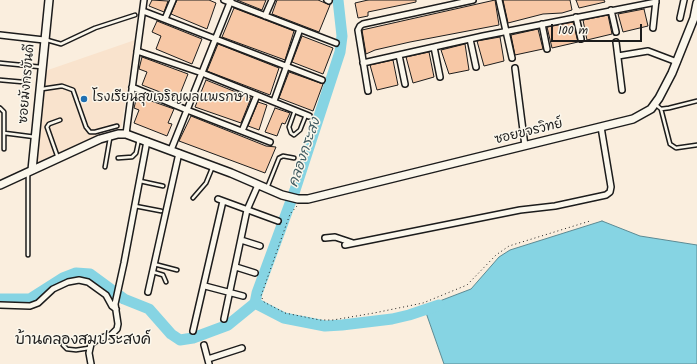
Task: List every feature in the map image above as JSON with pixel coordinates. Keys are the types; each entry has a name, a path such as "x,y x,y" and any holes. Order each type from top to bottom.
{"street":[{"name":"ซอยมังกรขันดี","path":"30,171 40,90 48,0"},
{"path":"0,185 110,136 126,134 144,0"},
{"path":"165,19 173,0"},
{"path":"224,0 230,1 336,43"},
{"path":"265,16 272,0"},
{"path":"368,90 358,30 363,24 474,0"},
{"path":"499,0 512,58"},
{"path":"680,18 684,0"},
{"path":"171,150 230,1"},
{"path":"363,63 470,39 656,1 653,28"},
{"name":"ซอยขจรวิทย์","path":"126,134 180,153 282,195 298,199 308,199 601,127 643,115 655,104 677,62 696,18 697,4"},
{"path":"611,10 616,32"},
{"path":"143,11 322,80"},
{"path":"576,17 581,39"},
{"path":"542,24 547,49"},
{"path":"274,101 300,29"},
{"path":"0,35 44,40"},
{"path":"470,39 476,67"},
{"path":"616,42 622,90"},
{"path":"434,47 440,77"},
{"path":"137,51 202,73 308,115"},
{"path":"618,56 648,51 677,62"},
{"path":"399,55 405,84"},
{"path":"515,68 525,146"},
{"path":"132,87 270,142"},
{"path":"242,131 257,95"},
{"path":"345,245 520,210 555,206 606,195 610,192 611,187 601,127"},
{"path":"91,364 89,348 94,340 111,335 117,329 118,324 115,306 120,288 134,206 140,181 143,140"},
{"path":"148,292 180,153"},
{"path":"224,319 231,292 247,210 258,185"},
{"path":"193,331 205,286 221,200 278,221"},
{"path":"325,238 335,237 353,243"},
{"path":"241,240 260,246"},
{"path":"236,267 255,273"},
{"path":"0,305 27,306 36,304 53,289 68,282 79,280 88,282 106,295 112,306 115,306"},
{"path":"205,286 243,296"},
{"path":"204,345 209,361 242,348"}],"lane":[{"path":"44,40 61,44 95,28 135,15"},
{"path":"0,63 42,67"},
{"path":"0,80 23,82 26,77 28,66"},
{"path":"40,90 62,86 73,90 86,127 90,132 117,126"},
{"path":"661,109 697,101"},
{"path":"655,104 661,109 662,120 670,144 676,148 697,145"},
{"path":"0,108 4,112 4,149"},
{"path":"295,110 289,127 291,133 294,135 300,130 308,115"},
{"path":"58,158 47,127 49,124 60,120"},
{"path":"4,133 35,137"},
{"path":"105,167 110,136"},
{"path":"118,158 132,157 143,140"},
{"path":"267,188 279,158 283,156 294,158"},
{"path":"193,198 206,183 213,166"},
{"path":"28,255 30,171"},
{"path":"140,181 163,186"},
{"path":"134,206 161,211"},
{"path":"154,264 177,270"},
{"path":"152,272 163,274 166,282"},
{"path":"63,345 67,349 76,350 89,348"}],"path":[{"path":"308,199 292,210 261,296 264,302 285,313 320,320 333,320 374,314 423,303 467,285 496,255 509,246 590,221"}],"shaded area":[{"name":"โรงเรียนสุขเจริญผลแพรกษา","path":"135,40 121,128 103,133 36,163 45,71"}],"water":[{"path":"602,221 640,236 697,245 697,364 444,364 424,307 471,289 499,257 510,250"}],"building":[{"path":"152,0 168,1 164,12 149,6"},
{"path":"177,0 209,0 216,3 207,29 171,14"},
{"path":"237,0 266,0 262,10"},
{"path":"277,0 318,0 330,5 319,32 272,14"},
{"path":"368,0 416,0 416,2 368,12 368,16 358,18 355,3"},
{"path":"495,0 499,25 410,42 375,50 366,54 362,30"},
{"path":"503,0 570,0 572,10 562,13 543,14 508,23"},
{"path":"576,0 604,0 605,2 579,8"},
{"path":"234,8 294,31 285,60 222,37"},
{"path":"644,9 648,26 623,32 618,14"},
{"path":"608,15 612,34 587,40 583,20"},
{"path":"157,21 202,39 192,64 156,49 161,36 152,32"},
{"path":"573,22 578,42 552,48 547,27"},
{"path":"538,29 543,49 515,55 511,35"},
{"path":"302,36 333,48 323,74 292,62"},
{"path":"500,37 504,61 484,66 477,41"},
{"path":"218,44 279,68 270,95 207,71"},
{"path":"465,44 469,70 449,74 441,50"},
{"path":"429,52 434,77 413,83 406,57"},
{"path":"142,57 188,74 178,99 142,85 147,72 139,69"},
{"path":"393,60 398,85 377,90 370,65"},
{"path":"289,72 323,84 313,111 279,98"},
{"path":"206,80 251,98 241,123 195,107"},
{"path":"137,96 174,109 168,123 172,124 167,136 134,123 139,110 134,108"},
{"path":"258,102 267,105 259,130 248,126"},
{"path":"275,108 290,113 285,124 282,123 277,136 265,132"},
{"path":"191,116 266,146 276,147 265,173 179,141"}],"waterway":[{"name":"คลองกระสง","path":"255,303 257,293 295,190 340,52 342,36 338,0"},
{"path":"0,299 30,299 63,278 76,273 90,274 124,299 149,309 171,334 180,340 193,338 228,325 255,303 284,318 325,326 392,319 439,305"}],"place":[{"name":"โรงเรียนสุขเจริญผลแพรกษา","path":"84,99"}],"district":[{"name":"บ้านคลองสมประสงค์","path":"83,341"}]}
